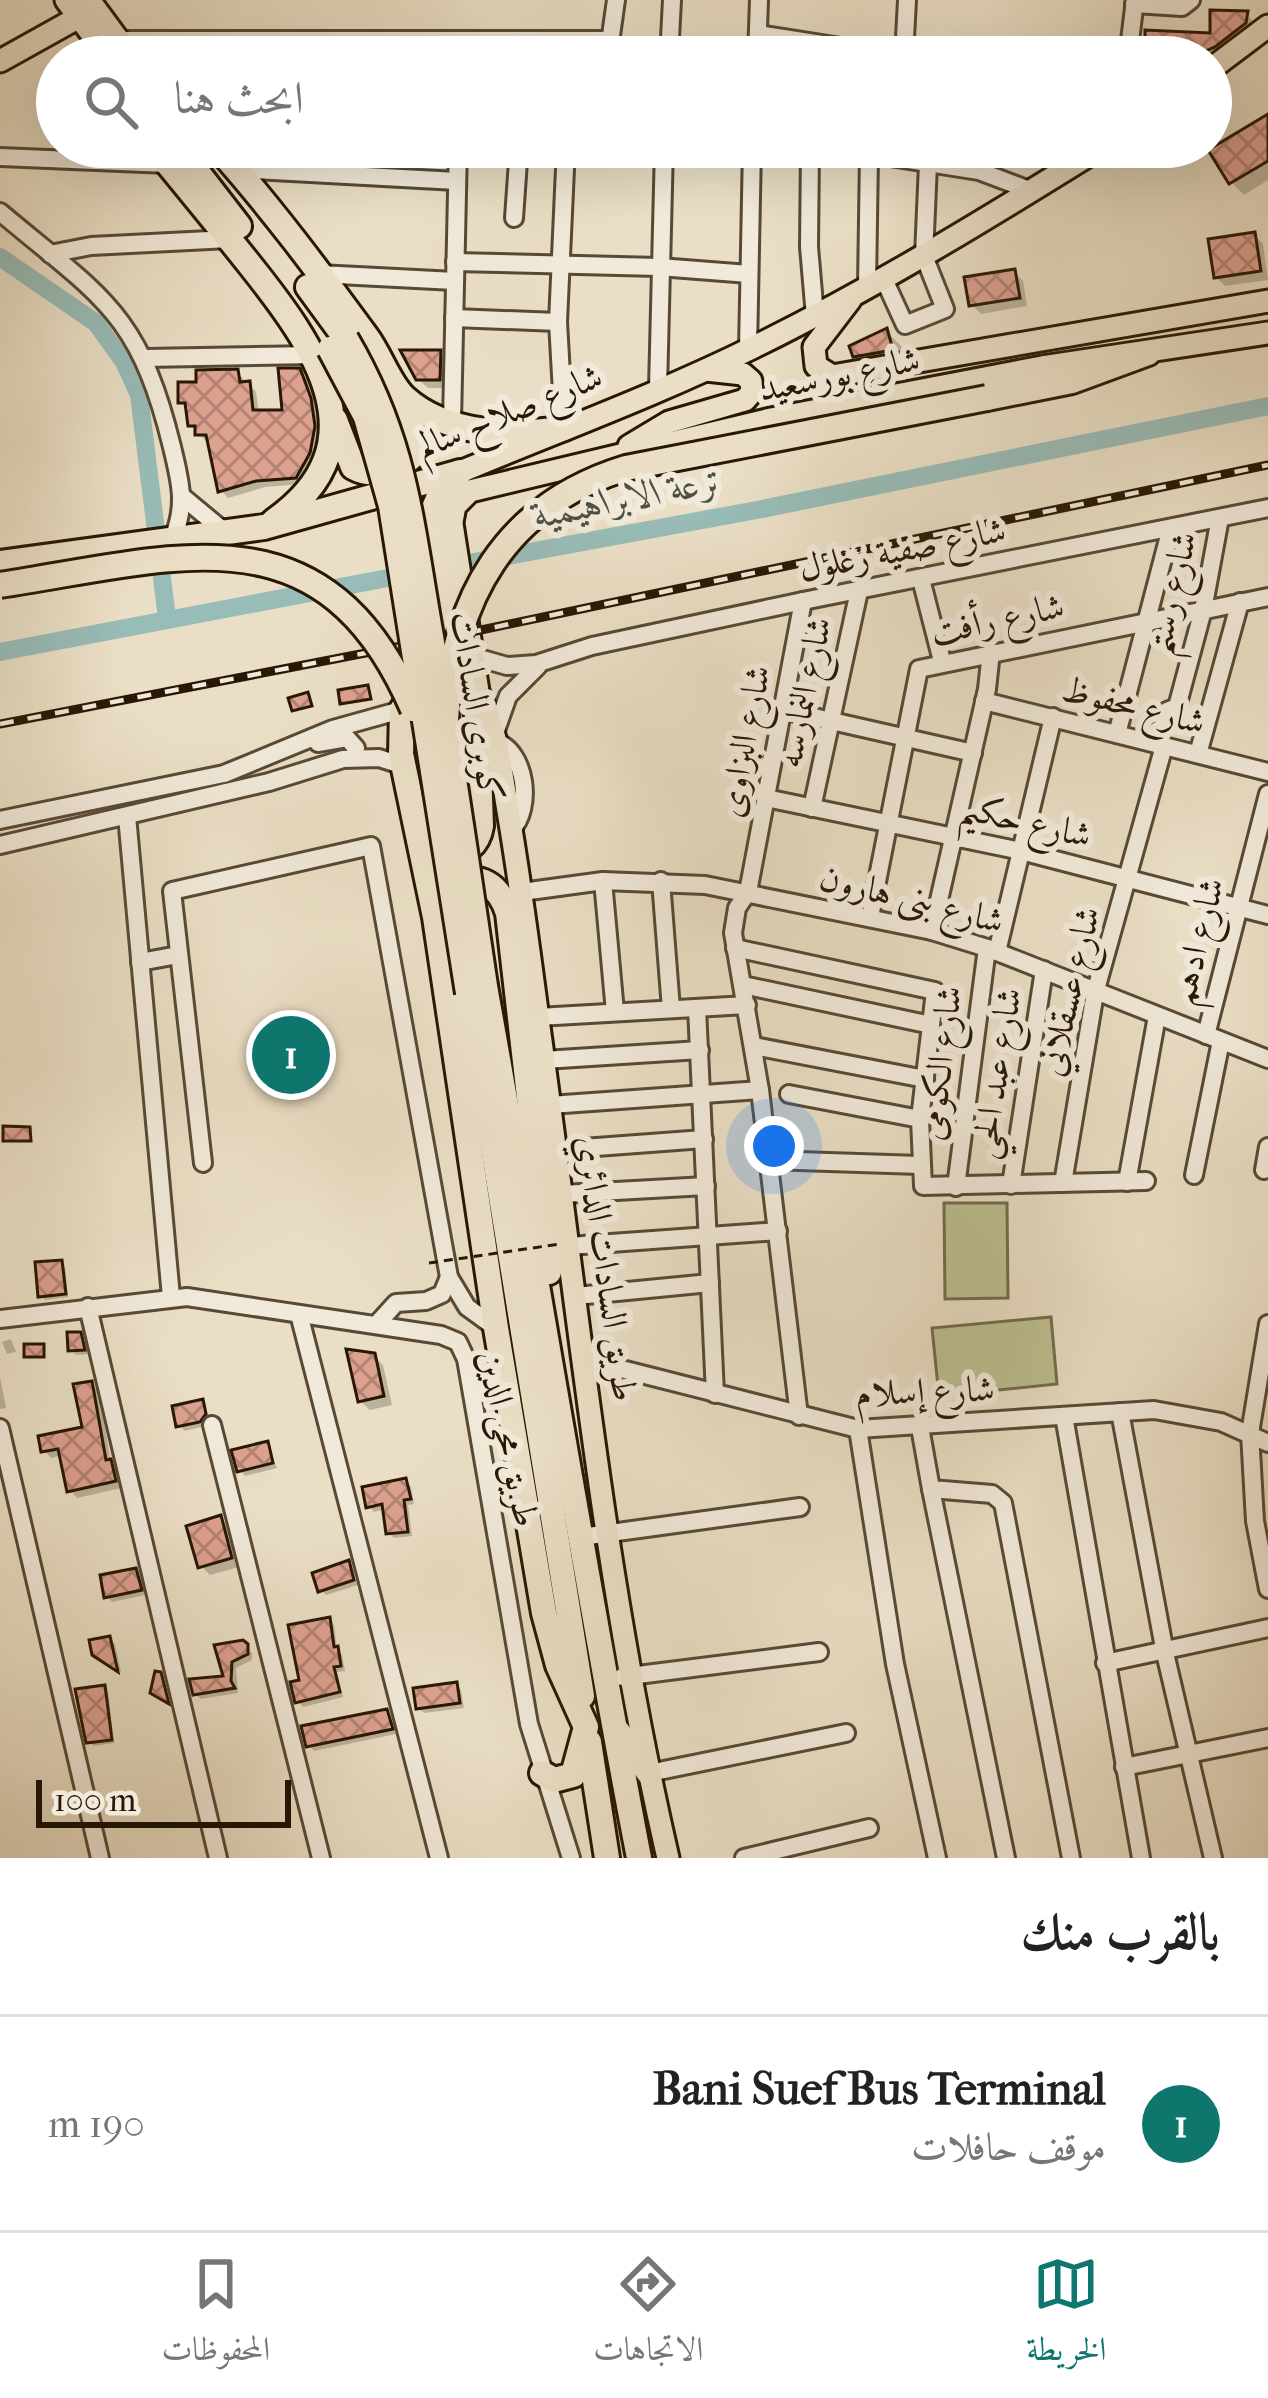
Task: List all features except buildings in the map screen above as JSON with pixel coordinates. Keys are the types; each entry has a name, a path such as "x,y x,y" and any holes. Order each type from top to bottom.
{"highway":[{"path":"181,168 229,238 330,348 328,443 315,478 295,505 264,527"},
{"name":"كوبرى السادات","path":"183,168 330,348 377,397 400,459 446,720 477,989"},
{"name":"كوبرى السادات","path":"212,168 330,348 366,416 383,468 427,740 477,989 537,1337"},
{"path":"237,169 367,337 402,397 418,449 408,460 377,474 360,472 348,460 331,406"},
{"path":"446,720 453,654 484,575 515,533 577,486 626,468 1072,381 1148,352"},
{"path":"402,397 452,422 518,434 564,428"},
{"path":"418,837 430,849 446,855 469,849 479,838 476,688 472,656 453,596 437,497 460,472"},
{"name":"شارع صلاح سالم","path":"0,563 264,527 460,472"},
{"name":"كوبرى السادات","path":"0,585 190,556 230,556 269,565 325,591 372,634 400,679 427,740"},
{"path":"453,596 443,638 402,710 399,731 435,917 496,1328 550,1639 586,1727 573,1774 561,1780 542,1773"},
{"path":"435,917 446,889 469,879 492,884 515,903 538,1017"},
{"path":"515,903 548,1238 537,1337 607,1858"},
{"name":"طريق السادات الدائري","path":"537,1337 593,1535 603,1679 639,1858"},
{"path":"614,1727 649,1774"}],"main road":[{"path":"36,36 83,4 108,36"},
{"path":"1232,53 1268,26"},
{"path":"0,61 36,36"},
{"name":"شارع صلاح سالم","path":"460,472 748,350 924,256 1069,168"},
{"name":"شارع صلاح سالم","path":"868,286 814,347 816,366 832,376 1268,301"},
{"path":"1185,316 1268,321"},
{"name":"شارع بورسعيد","path":"442,529 470,491 620,454 861,401 1268,333"},
{"path":"620,454 669,422 745,400 752,392 752,381 743,374 703,370"},
{"path":"476,688 495,739 511,830 515,903"},
{"name":"طريق السادات الدائري","path":"538,1017 565,1245 586,1360 593,1535 668,1858"}],"street":[{"path":"611,36 616,0"},
{"path":"670,36 672,0"},
{"path":"759,0 758,34 771,36"},
{"path":"905,36 907,0"},
{"path":"1131,36 1135,2 1182,7 1191,0"},
{"path":"0,158 36,157"},
{"path":"452,422 457,168"},
{"path":"514,218 518,168"},
{"path":"564,428 559,322 565,168"},
{"path":"658,389 663,168"},
{"path":"748,350 752,168"},
{"path":"810,168 815,316"},
{"path":"869,168 868,286 904,325 944,310 924,256 928,168"},
{"path":"957,168 1032,191"},
{"path":"237,169 457,181"},
{"path":"0,212 105,299 132,333 162,404 184,498 173,538"},
{"path":"50,254 229,238"},
{"path":"318,274 455,272 560,264 749,274"},
{"path":"454,318 559,322"},
{"path":"145,358 330,348"},
{"path":"184,498 226,533"},
{"name":"شارع صفية زغلول","path":"472,656 507,666 550,660 592,646 803,601 1268,508"},
{"name":"شارع رستم","path":"1161,745 1167,711 1177,709 1203,610 1220,518"},
{"path":"1118,734 1171,528"},
{"path":"920,579 942,662"},
{"name":"شارع النمارسه","path":"812,808 859,591"},
{"name":"شارع رأفت","path":"870,917 916,671 1268,597"},
{"name":"شارع البزاوى","path":"734,947 737,908 748,892 803,601"},
{"path":"1198,754 1240,602"},
{"path":"932,931 991,652"},
{"name":"شارع صفية زغلول","path":"495,739 508,696 526,675 550,660"},
{"path":"0,820 224,774 359,719 476,688"},
{"name":"شارع محفوظ","path":"984,701 1268,772"},
{"path":"783,710 973,753"},
{"name":"شارع الكومى","path":"956,1186 992,950 1053,717"},
{"path":"304,743 347,738 356,748 354,757"},
{"name":"شارع عسقلاني","path":"1063,1183 1095,993 1161,745"},
{"path":"0,845 354,757 404,766"},
{"name":"شارع ادهم","path":"1194,1175 1239,908 1268,794"},
{"name":"شارع حكيم","path":"766,798 1021,851 1268,915"},
{"path":"127,816 171,1297"},
{"path":"203,1163 173,890 371,846 449,1277 467,1307 496,1328"},
{"path":"661,880 671,1009"},
{"name":"شارع بنى هارون","path":"515,903 603,881 661,880 870,917 992,950 1268,1059"},
{"path":"603,881 615,1012"},
{"path":"799,1416 754,1046 734,947 932,988 936,994 920,1119 922,1186 1137,1182 1157,1016"},
{"path":"140,962 178,955"},
{"name":"شارع عبد الحي","path":"1011,1185 1044,970"},
{"path":"743,985 931,1025"},
{"path":"538,1017 747,1005"},
{"path":"697,1008 715,1394"},
{"path":"754,1046 925,1079"},
{"path":"544,1060 700,1050"},
{"path":"550,1105 760,1090"},
{"path":"789,1094 920,1119"},
{"path":"556,1150 704,1139"},
{"path":"1264,1170 1268,1147"},
{"path":"768,1160 920,1165"},
{"path":"562,1194 706,1186"},
{"path":"565,1245 778,1231"},
{"path":"376,1325 396,1303 426,1301 442,1294 449,1277"},
{"path":"576,1296 710,1283"},
{"name":"طريق محى الدين","path":"0,1319 171,1297 450,1337 464,1350 526,1711 571,1858"},
{"path":"88,1306 218,1858"},
{"path":"299,1314 439,1858"},
{"path":"1268,1324 1250,1433 1255,1521 1268,1588"},
{"name":"شارع إسلام","path":"586,1360 858,1429 1120,1412 1189,1413 1268,1443"},
{"path":"1120,1412 1165,1653 1213,1858"},
{"path":"1064,1416 1141,1858"},
{"path":"212,1425 321,1858"},
{"path":"920,1427 1006,1858"},
{"path":"0,1428 100,1858"},
{"path":"858,1429 892,1648 937,1858"},
{"path":"931,1489 992,1494 1003,1503 1071,1858"},
{"path":"593,1535 800,1507"},
{"path":"1105,1663 1268,1628"},
{"path":"603,1679 818,1652"},
{"path":"649,1774 846,1733"},
{"path":"1124,1768 1268,1738"},
{"path":"744,1858 869,1828"}],"path":[{"path":"429,1263 565,1245"}],"green space":[{"path":"944,1203 1007,1203 1008,1298 945,1299"},
{"path":"1051,1317 1057,1384 939,1396 932,1328"}],"waterway":[{"path":"0,257 96,323 124,362 139,395 167,618"},
{"name":"ترعة الابراهيمية","path":"447,567 757,510 1268,406"},
{"name":"ترعة الابراهيمية","path":"0,652 414,573"}],"railway":[{"path":"0,724 443,638 1268,465"}],"place":[{"name":"Bani Suef Bus Terminal","path":"291,1055"}]}
